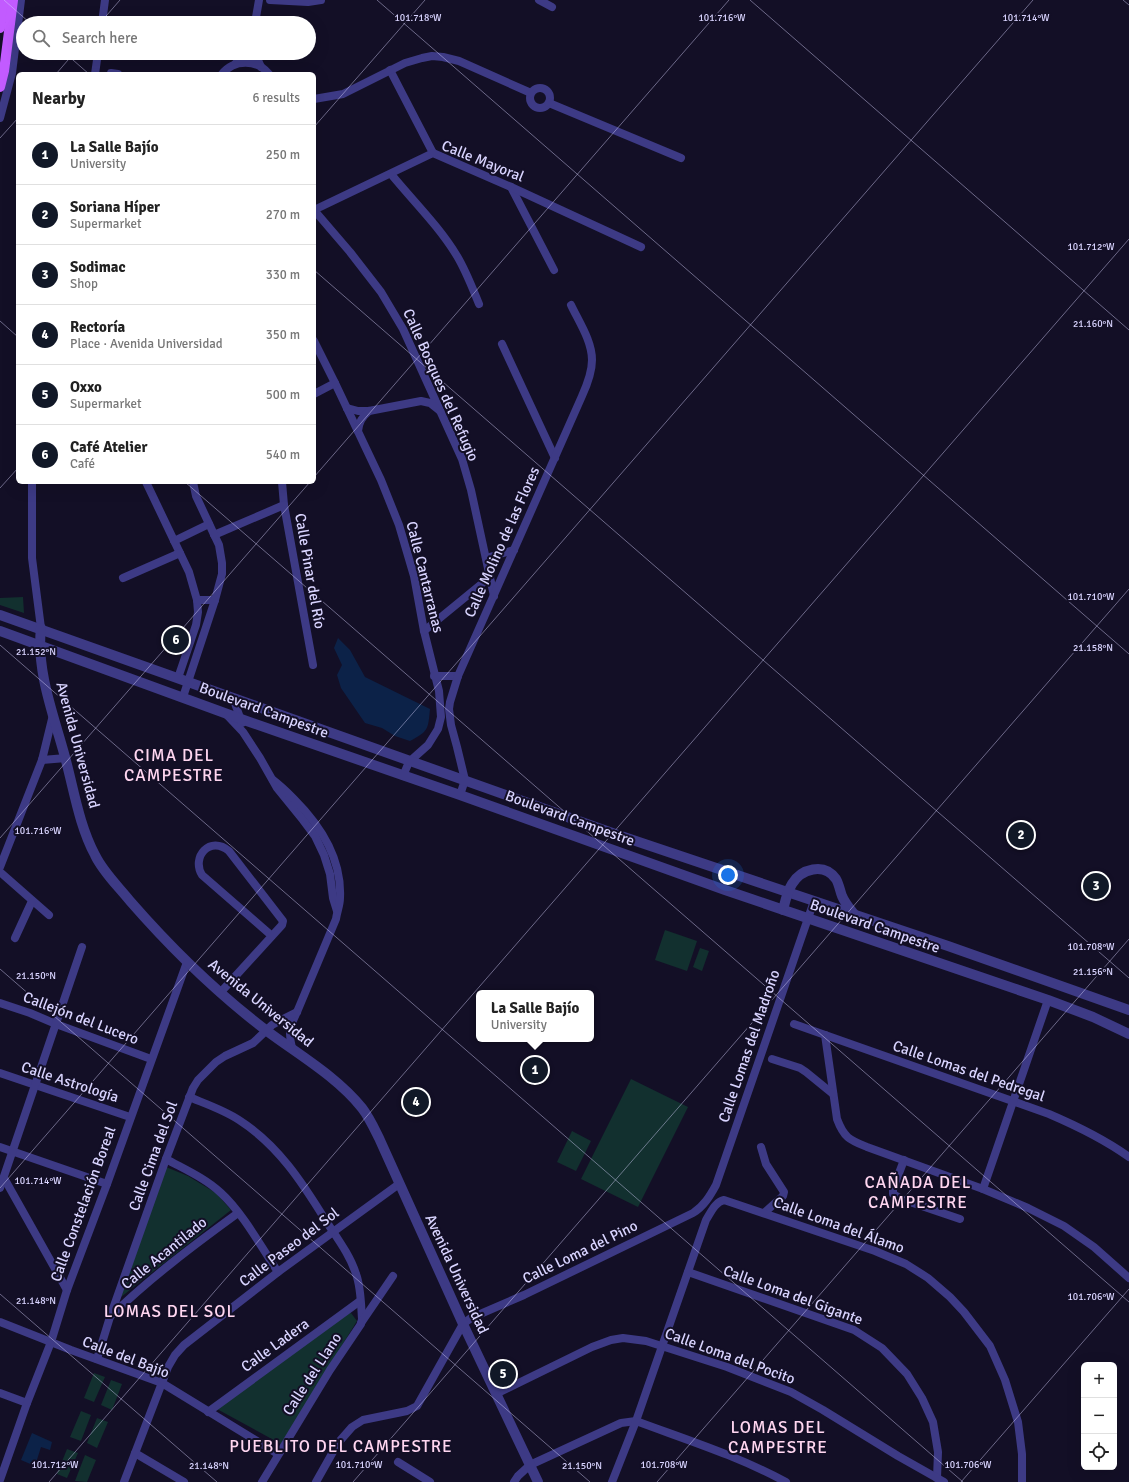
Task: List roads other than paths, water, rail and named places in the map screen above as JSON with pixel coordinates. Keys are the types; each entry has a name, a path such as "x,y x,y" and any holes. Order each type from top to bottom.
{"main road":[{"path":"0,28 4,0"},
{"path":"0,87 8,72 13,0"}],"street":[{"path":"18,16 21,0"},
{"path":"103,16 105,0"},
{"path":"256,16 259,0"},
{"path":"270,0 308,2 321,0"},
{"path":"539,0 552,7"},
{"path":"0,118 16,28"},
{"path":"316,99 343,94 405,63 422,58 443,57 459,61 530,93"},
{"path":"95,72 97,60"},
{"path":"224,72 239,60"},
{"path":"258,60 261,67"},
{"path":"236,63 249,62 261,67 267,72"},
{"path":"390,70 433,153"},
{"path":"538,88 545,89 550,97 549,103 544,108 535,108 530,100 530,93 538,88"},
{"path":"549,103 681,158"},
{"name":"Calle Mayoral","path":"316,209 433,153 642,247"},
{"path":"391,174 440,233 456,256 468,277 479,304"},
{"path":"511,187 554,270"},
{"name":"Calle Bosques del Refugio","path":"316,212 350,252 381,292 403,329 462,459 471,490 494,596"},
{"name":"Calle Molino de las Flores","path":"465,780 449,715 450,702 458,676 585,389 591,369 592,356 587,340 571,305"},
{"path":"502,344 555,458"},
{"name":"Calle Cantarranas","path":"316,345 381,480 406,545 416,583 424,631 441,710 441,717 438,728 428,745 409,762 403,776"},
{"path":"316,393 335,383"},
{"path":"347,408 358,412 369,411 421,401 430,404 441,412"},
{"path":"358,431 362,418 369,411"},
{"name":"Avenida Universidad","path":"32,484 32,558 41,628 39,645 46,686 53,714 86,836 95,856 106,873 187,962 220,993 266,1031 292,1048 339,1085 362,1109 379,1138 463,1324 538,1482"},
{"path":"147,484 189,572 197,600 198,612 196,624 178,678"},
{"path":"184,697 222,574 219,545 196,496 193,484"},
{"name":"Calle Pinar del Río","path":"282,484 284,505 313,665"},
{"path":"214,535 284,505"},
{"path":"174,541 209,524"},
{"path":"486,558 514,550"},
{"path":"123,578 180,553"},
{"path":"424,631 490,577"},
{"path":"197,600 215,600"},
{"name":"Boulevard Campestre","path":"0,615 41,628 409,762 465,780 494,792 611,833 854,914 1129,1010"},
{"name":"Boulevard Campestre","path":"0,631 241,719 783,910 1048,1000 1093,1017 1129,1034"},
{"path":"434,676 458,676"},
{"path":"233,698 241,719 243,732"},
{"path":"226,713 243,732 273,780 281,785 309,814 322,832 331,850 337,872 340,888 340,904 332,928 291,1024 289,1035 292,1048"},
{"path":"0,867 42,760 53,714"},
{"path":"42,760 66,758"},
{"path":"460,795 465,780"},
{"path":"220,993 272,936 282,925 282,919 228,851 219,845 212,845 209,847 200,856 198,865 202,876 272,936"},
{"path":"783,910 788,892 793,882 804,872 816,869 825,870 835,878 842,897 854,914"},
{"path":"0,872 50,915"},
{"path":"15,938 32,901"},
{"name":"Calle Lomas del Madroño","path":"707,1200 716,1185 814,901"},
{"path":"0,1188 82,947"},
{"name":"Calle Constelación Boreal","path":"0,1480 27,1403 51,1342 66,1290 107,1184 187,962"},
{"path":"983,1189 1048,1000"},
{"name":"Callejón del Lucero","path":"0,1003 151,1059"},
{"name":"Calle Cima del Sol","path":"97,1359 110,1317 166,1159 189,1097 198,1080 216,1062 225,1056 253,1043 281,1020 297,1012"},
{"name":"Calle Lomas del Pedregal","path":"794,1024 1049,1114 1079,1127 1115,1147 1129,1157"},
{"path":"825,1035 837,1119 841,1130 846,1136 857,1143 983,1189 1028,1208 1064,1226 1094,1247 1129,1278"},
{"path":"772,1059 800,1068 833,1094"},
{"name":"Calle Astrología","path":"0,1073 130,1117"},
{"name":"Calle del Llano","path":"189,1097 218,1109 239,1120 257,1133 274,1148 298,1178 333,1231 356,1272 359,1283 362,1319 361,1324"},
{"path":"0,1147 107,1184"},
{"path":"762,1147 766,1164 784,1192 783,1196 764,1213"},
{"path":"166,1159 215,1188 230,1203 278,1272"},
{"path":"904,1160 893,1189 893,1194 901,1199 960,1219"},
{"path":"4,1178 66,1290"},
{"name":"Calle Paseo del Sol","path":"124,1482 162,1383 172,1361 184,1345 278,1272 399,1184"},
{"name":"Calle Loma del Pino","path":"463,1324 471,1318 524,1295 693,1213 707,1200"},
{"name":"Calle Loma del Álamo","path":"688,1272 706,1220 711,1211 720,1201 729,1200 875,1251 906,1264 928,1278 950,1297 964,1312 990,1346 1006,1380 1018,1422 1022,1454 1022,1482"},
{"name":"Calle Acantilado","path":"110,1317 153,1278 202,1239 238,1213"},
{"path":"612,1482 636,1422 688,1272"},
{"name":"Calle Loma del Gigante","path":"688,1272 854,1330 882,1348 907,1374 922,1398 933,1422 938,1452 940,1480"},
{"name":"Calle del Llano","path":"262,1482 330,1370 393,1276"},
{"name":"Calle Ladera","path":"208,1412 360,1301"},
{"name":"Calle del Bajío","path":"0,1322 162,1383 278,1454"},
{"path":"316,1482 338,1443 352,1427 363,1420 407,1411 417,1406 463,1324"},
{"name":"Calle Loma del Pocito","path":"496,1394 592,1347 611,1340 633,1338 726,1367 791,1392 940,1480"},
{"path":"0,1393 27,1403"},
{"path":"514,1482 530,1465 622,1423 636,1422 729,1454 759,1467 786,1482"},
{"path":"135,1453 184,1482"},
{"path":"398,1462 430,1482"}],"water":[{"path":"338,638 350,650 365,677 430,709 428,725 421,735 410,741 395,736 382,728 365,723 341,688 337,675 342,665 334,648"},
{"path":"32,1433 52,1442 50,1450 41,1447 35,1466 21,1460"}],"place":[{"name":"Café Atelier","path":"176,640"},
{"name":"Soriana Híper","path":"1021,835"},
{"name":"Sodimac","path":"1096,886"},
{"name":"La Salle Bajío","path":"535,1070"},
{"name":"Rectoría","path":"416,1102"},
{"name":"Oxxo","path":"503,1374"}],"district":[{"name":"CIMA DEL CAMPESTRE","path":"174,765"},
{"name":"CAÑADA DEL CAMPESTRE","path":"918,1192"},
{"name":"LOMAS DEL SOL","path":"170,1311"},
{"name":"LOMAS DEL CAMPESTRE","path":"778,1437"},
{"name":"PUEBLITO DEL CAMPESTRE","path":"341,1446"}]}
